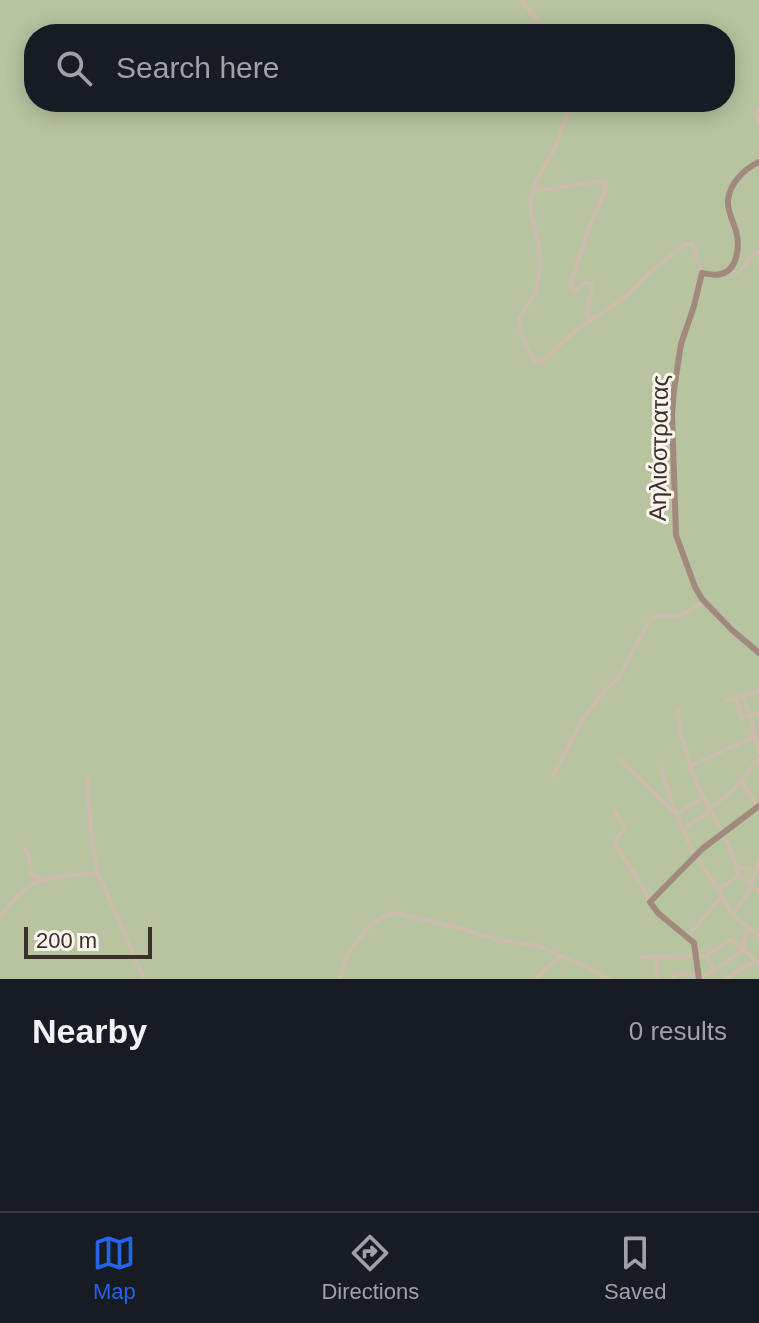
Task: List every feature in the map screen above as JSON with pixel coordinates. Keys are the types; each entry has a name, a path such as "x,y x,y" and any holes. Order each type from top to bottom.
{"street":[{"path":"520,0 542,24"},
{"path":"759,111 755,113 759,124"},
{"path":"567,112 561,134 532,192 530,204 540,256 539,273 535,291 519,319 524,342 534,360 541,362 561,343 627,296 685,244 692,244 702,273 718,275 730,269 738,240 728,205 729,196 739,177 759,162"},
{"path":"532,192 606,182 607,188 598,204 571,283 574,291 585,283 591,283 587,313 589,322"},
{"path":"730,269 739,272 759,252"},
{"name":"Αηλιόστρατας","path":"702,273 681,344 672,414 676,535 695,587 704,602 759,653"},
{"path":"553,776 581,721 605,690 617,680 650,620 657,616 677,617 704,602"},
{"path":"726,701 759,691"},
{"path":"744,696 759,752"},
{"path":"736,698 741,718 759,713"},
{"path":"678,709 679,727 703,798 730,848 739,876 759,891"},
{"path":"690,766 755,737"},
{"path":"620,760 676,814"},
{"path":"682,829 727,796 759,760"},
{"path":"661,768 676,814 695,856 733,915 759,936"},
{"path":"87,778 98,873 144,979"},
{"path":"650,902 695,856 759,807 741,781"},
{"path":"676,814 703,798"},
{"path":"614,810 625,828 615,840 616,845 658,913 694,943 697,978"},
{"path":"25,849 29,855 31,873 48,880"},
{"path":"733,915 752,886 759,859"},
{"path":"735,867 757,870"},
{"path":"0,917 25,889 68,875 98,873"},
{"path":"717,889 739,876"},
{"path":"688,937 721,897"},
{"path":"340,979 347,956 357,941 372,924 389,914 533,945 610,979"},
{"path":"671,979 677,974 697,978 710,973 743,950 747,930"},
{"path":"642,957 706,956 731,939 758,962 725,979"},
{"path":"535,979 561,956"},
{"path":"706,956 714,970"},
{"path":"656,957 657,979"}],"green space":[{"path":"0,0 759,0 759,979 0,979"}]}
